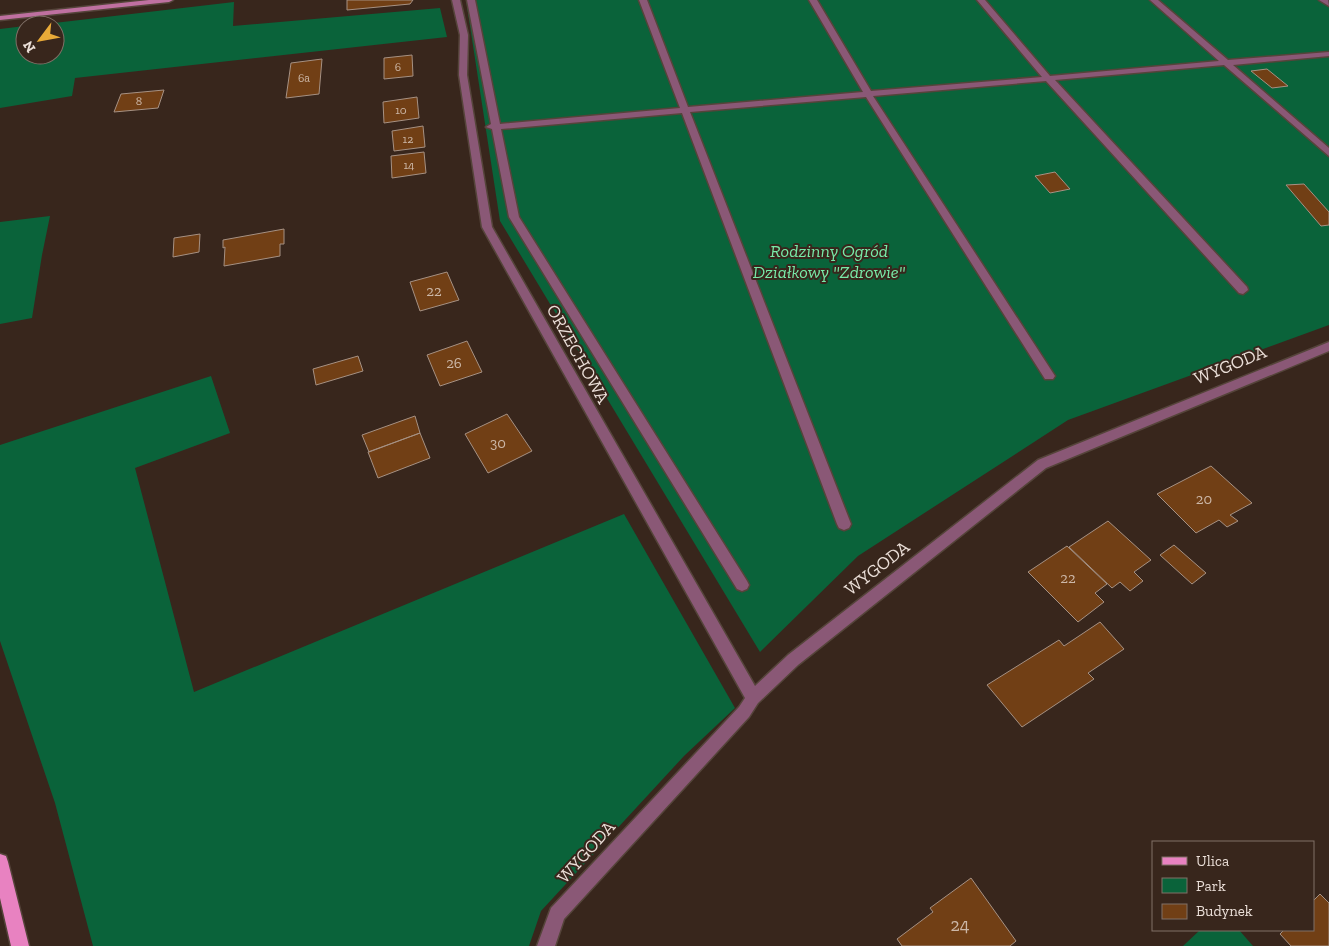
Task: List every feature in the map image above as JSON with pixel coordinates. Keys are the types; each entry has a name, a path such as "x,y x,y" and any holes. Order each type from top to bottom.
{"main road":[{"path":"0,862 20,946"}],"street":[{"path":"0,18 169,0"},
{"name":"ORZECHOWA","path":"456,0 464,35 463,75 487,227 753,698"},
{"path":"471,0 493,126 514,217 742,585"},
{"path":"643,0 844,524"},
{"path":"813,0 868,94 1049,376"},
{"path":"981,0 1048,78 1243,290"},
{"path":"1154,0 1329,153"},
{"path":"1323,0 1329,4"},
{"path":"493,126 1329,54"},
{"name":"WYGODA","path":"546,946 557,914 744,712 753,698 800,654 1042,464 1329,346"}],"green space":[{"name":"Rodzinny Ogród Działkowy \"Zdrowie\"","path":"466,0 1329,0 1329,325 1068,420 858,556 760,652 500,221"},
{"path":"234,2 233,26 440,8 447,37 75,78 72,96 0,108 0,29 15,27 15,65 65,65 65,22"},
{"path":"50,216 32,318 0,324 0,222"},
{"path":"211,376 230,433 135,468 194,692 624,514 735,708 684,756 541,911 529,946 93,946 55,803 0,641 0,445"},
{"path":"1199,931 1240,931 1253,946 1183,946"}],"building":[{"path":"347,0 413,0 410,4 347,10"},
{"path":"412,55 413,76 384,79 384,58"},
{"path":"322,59 319,94 286,98 291,63"},
{"path":"1267,69 1288,86 1272,88 1251,71"},
{"path":"164,90 158,108 114,112 121,94"},
{"path":"417,97 419,118 384,123 383,102"},
{"path":"423,126 425,147 394,151 392,131"},
{"path":"424,152 426,173 392,178 391,156"},
{"path":"1055,172 1070,189 1050,193 1035,176"},
{"path":"1304,184 1329,212 1329,225 1321,226 1286,185"},
{"path":"284,229 284,244 280,244 280,256 224,266 225,247 223,248 223,240"},
{"path":"200,234 199,252 173,257 174,238"},
{"path":"447,272 459,300 420,311 410,282"},
{"path":"467,341 482,372 440,386 427,355"},
{"path":"358,356 363,371 316,385 313,369"},
{"path":"507,414 532,451 488,473 465,434"},
{"path":"415,416 420,433 369,452 362,435"},
{"path":"420,433 430,458 378,478 368,452"},
{"path":"1211,466 1252,503 1230,515 1238,521 1227,527 1219,520 1196,533 1157,494"},
{"path":"1108,521 1151,560 1134,572 1143,581 1130,591 1120,582 1112,588 1069,547"},
{"path":"1174,545 1206,573 1192,584 1160,555"},
{"path":"1067,546 1107,584 1095,593 1104,602 1078,622 1028,572"},
{"path":"1100,622 1124,649 1088,673 1094,679 1022,727 987,685 1059,640 1064,646"},
{"path":"971,878 1016,941 1010,946 902,946 897,939 933,912 930,908"},
{"path":"1320,894 1329,903 1329,946 1291,946 1280,934 1283,931 1314,931 1314,900"}]}
